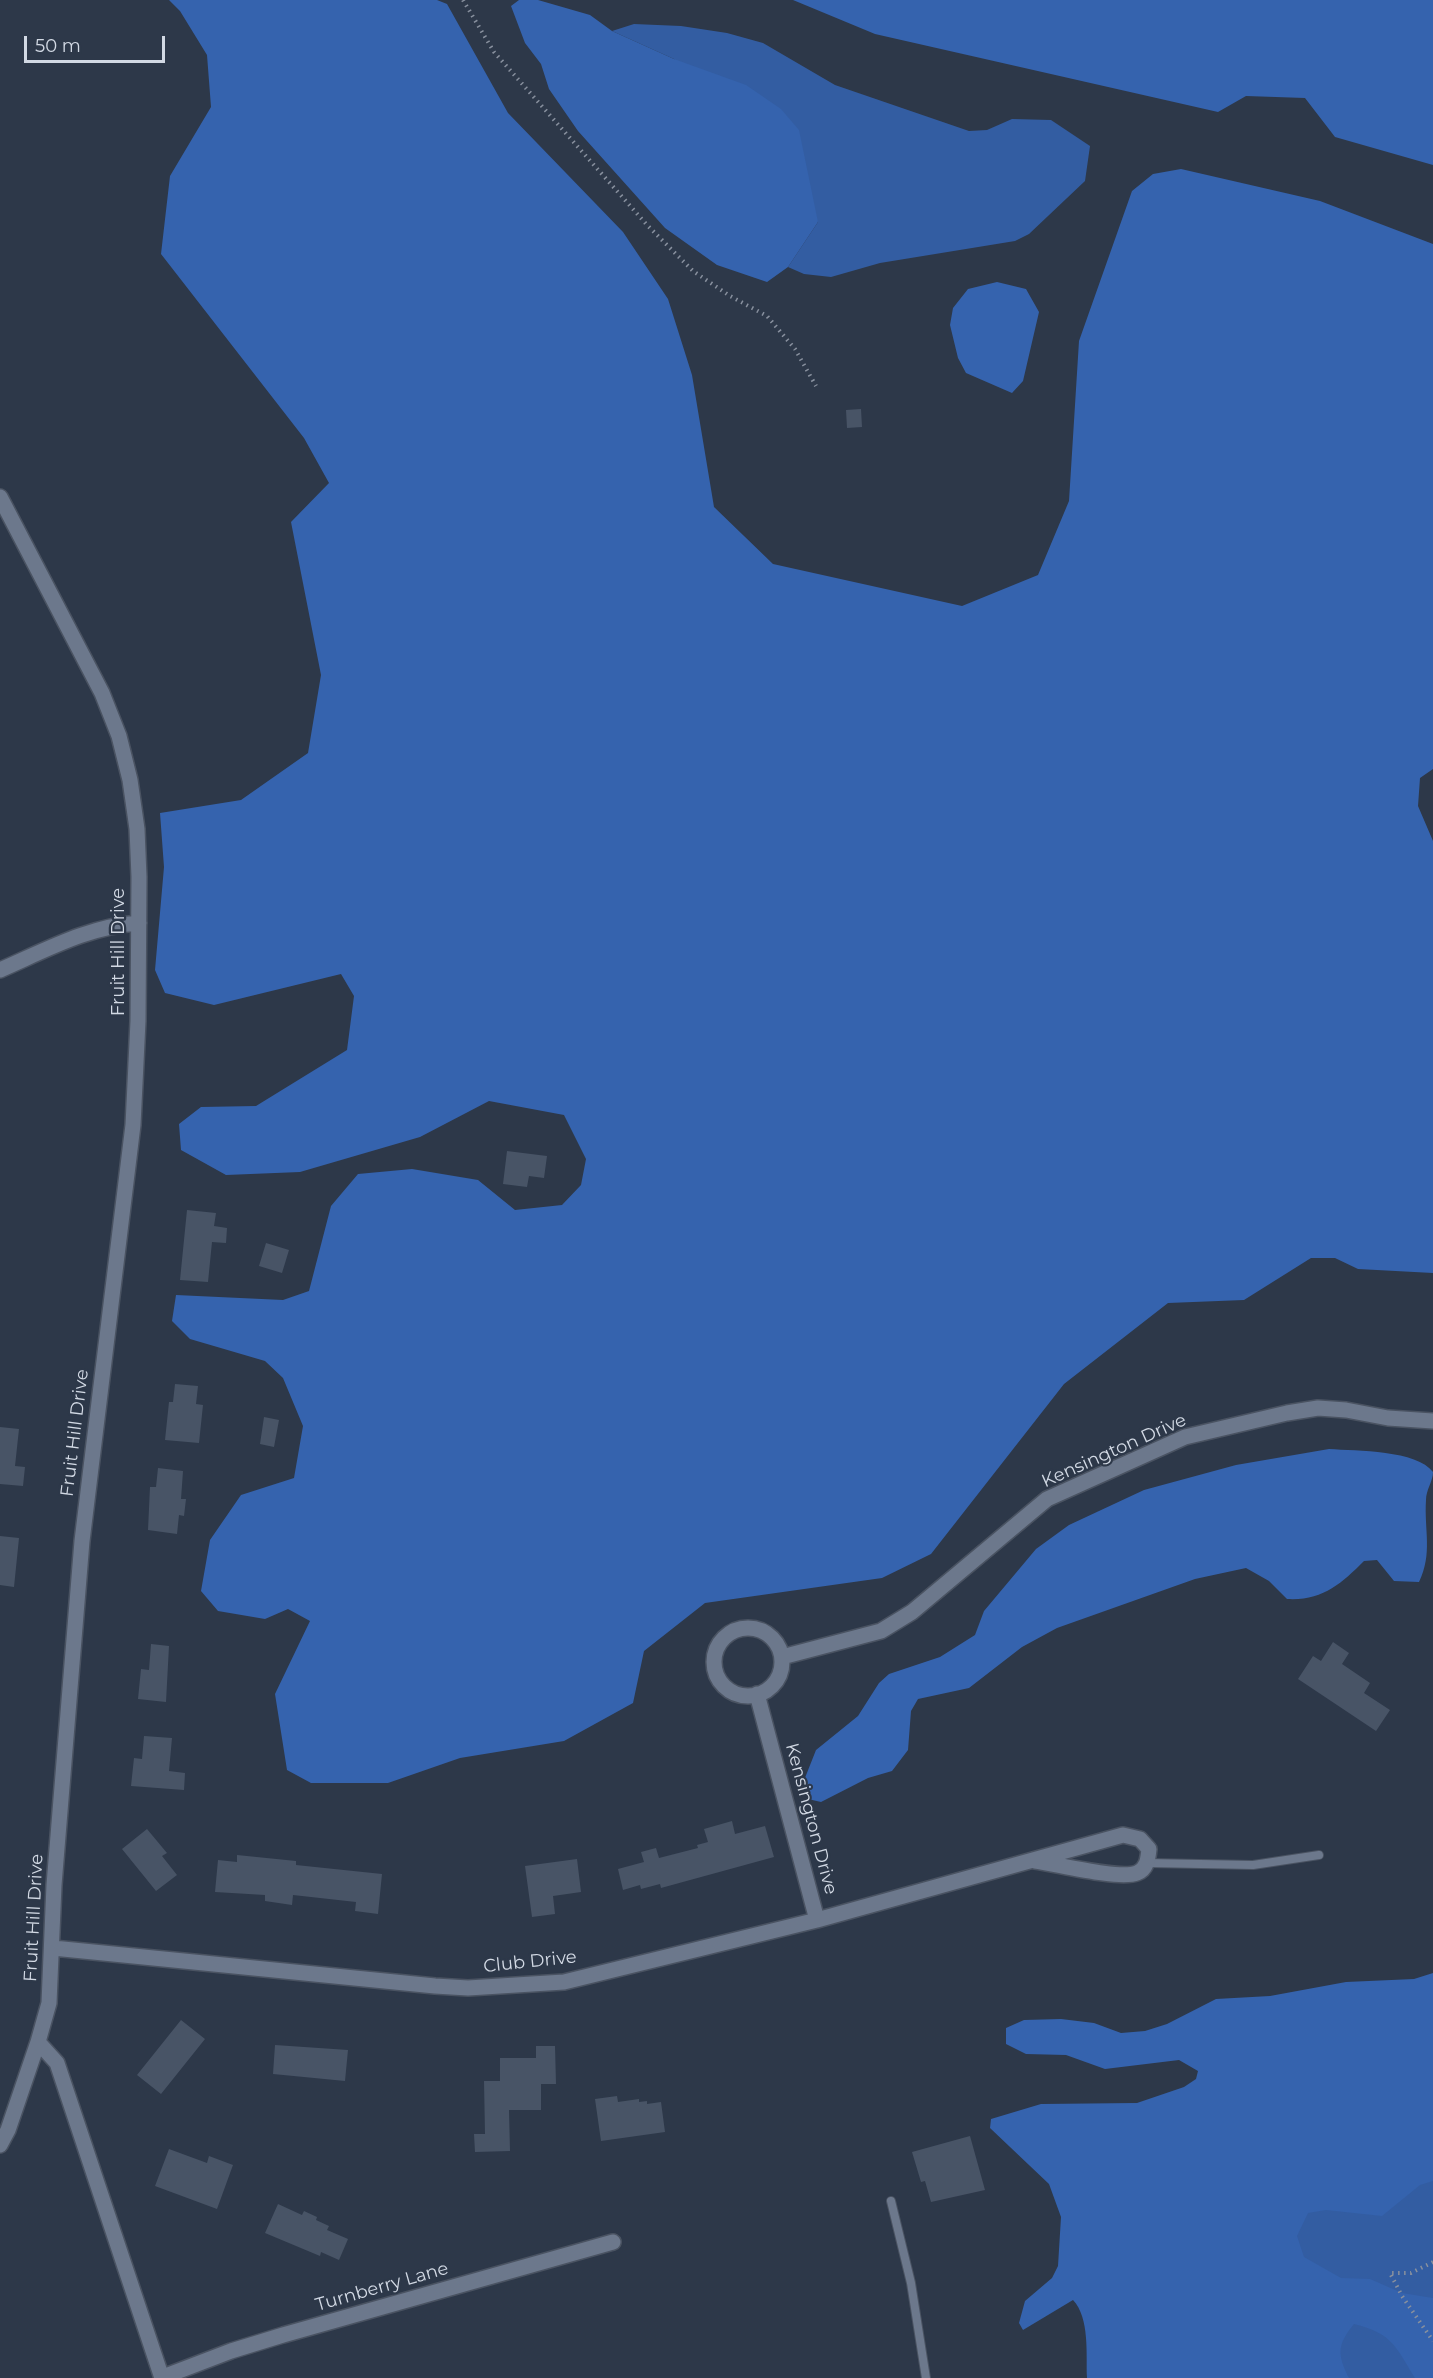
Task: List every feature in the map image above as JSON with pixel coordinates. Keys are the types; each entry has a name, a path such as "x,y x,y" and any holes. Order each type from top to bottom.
{"street":[{"name":"Fruit Hill Drive","path":"0,497 102,693 119,736 130,780 137,830 140,923 133,1125 82,1541 54,1885 49,2003 38,2042"},
{"path":"0,970 86,932 113,925 140,923"},
{"name":"Kensington Drive","path":"782,1657 881,1631 912,1612 1047,1499 1185,1437 1318,1408 1346,1410 1388,1418 1433,1421"},
{"path":"738,1629 761,1630 779,1646 782,1669 777,1680 769,1688 757,1694 734,1693 724,1686 717,1675 716,1652 721,1641 738,1629"},
{"name":"Kensington Drive","path":"757,1694 818,1920"},
{"name":"Club Drive","path":"53,1948 468,1988 564,1982 818,1920 1123,1835 1140,1839 1149,1850 1148,1863 1139,1872 1124,1876 1035,1861"},
{"path":"0,2145 8,2130 38,2042 57,2063 163,2378"},
{"name":"Turnberry Lane","path":"163,2378 231,2351 283,2335 613,2242"}],"lane":[{"path":"1148,1863 1253,1865 1319,1854"},
{"path":"891,2201 911,2283 926,2378"}],"path":[{"path":"463,0 494,52 647,225 693,271 730,296 767,316 795,350 816,386"},
{"path":"1433,2262 1411,2272 1390,2272 1408,2305 1433,2341"}],"shaded area":[{"path":"169,0 437,0 447,4 508,113 623,232 668,299 692,375 714,507 773,564 962,606 1038,575 1069,501 1079,341 1132,191 1153,174 1181,169 1320,201 1433,244 1433,769 1420,778 1418,806 1433,841 1433,1273 1358,1269 1335,1258 1311,1258 1244,1300 1168,1303 1064,1384 931,1554 882,1578 705,1603 644,1651 633,1703 564,1741 460,1758 388,1783 311,1783 287,1770 275,1694 310,1621 288,1609 265,1619 218,1611 201,1591 210,1540 241,1495 294,1478 303,1426 283,1378 265,1361 190,1339 172,1321 176,1295 283,1300 309,1291 331,1206 358,1174 412,1169 478,1180 515,1210 562,1205 581,1185 586,1159 564,1115 489,1101 420,1137 300,1172 226,1175 181,1150 179,1124 201,1107 256,1106 347,1050 354,996 341,974 214,1005 165,993 155,970 164,867 160,813 241,800 308,753 321,675 291,522 329,483 304,438 161,254 170,176 211,107 207,55 180,11"},
{"path":"519,0 538,0 590,15 612,31 674,59 746,85 781,109 799,130 818,222 788,267 767,282 717,265 665,228 578,131 549,89 541,64 525,43 511,6"},
{"path":"793,0 1433,0 1433,165 1335,137 1305,98 1246,96 1218,112 875,34"},
{"path":"634,24 681,26 727,33 763,43 835,85 969,131 987,130 1012,119 1051,120 1090,146 1085,181 1029,234 1015,241 880,263 831,277 804,274 788,267 818,222 674,59 612,31"},
{"path":"997,282 1026,289 1039,312 1023,381 1012,393 966,373 958,358 950,325 953,308 968,289"},
{"path":"1329,1449 1370,1451 1414,1459 1433,1472 1426,1496 1426,1561 1419,1582 1394,1581 1377,1560 1364,1561 1339,1584 1321,1594 1287,1599 1269,1581 1246,1568 1195,1579 1057,1628 1022,1647 969,1688 918,1699 911,1711 908,1750 892,1771 868,1778 821,1802 808,1799 801,1788 816,1750 858,1716 879,1683 889,1674 940,1657 975,1635 984,1611 1036,1549 1069,1525 1144,1490 1236,1465"},
{"path":"1433,1973 1433,2181 1420,2185 1382,2216 1326,2210 1308,2213 1297,2236 1304,2257 1341,2278 1370,2279 1402,2293 1433,2298 1433,2378 1415,2378 1392,2343 1377,2332 1354,2324 1344,2338 1341,2350 1342,2362 1349,2378 1087,2378 1085,2327 1073,2300 1023,2330 1019,2323 1025,2301 1052,2278 1058,2266 1061,2217 1049,2184 990,2128 991,2119 1041,2104 1137,2103 1184,2087 1196,2079 1198,2071 1179,2060 1105,2069 1066,2055 1026,2054 1006,2044 1006,2028 1024,2020 1061,2019 1094,2023 1121,2033 1145,2031 1167,2024 1216,1999 1270,1996 1346,1982 1414,1979"},
{"path":"1433,2099 1433,2378 1292,2378 1268,2192"}],"building":[{"path":"861,409 862,427 847,428 846,410"},
{"path":"507,1151 547,1156 544,1178 529,1176 527,1187 503,1184"},
{"path":"187,1210 216,1213 214,1226 227,1228 226,1243 212,1242 208,1282 180,1280"},
{"path":"266,1243 289,1250 282,1273 259,1266"},
{"path":"175,1384 198,1386 196,1404 203,1405 199,1443 165,1440 169,1402 173,1402"},
{"path":"264,1417 279,1420 274,1447 260,1444"},
{"path":"0,1427 19,1429 15,1466 25,1467 23,1486 0,1484"},
{"path":"158,1468 183,1471 181,1499 186,1499 184,1516 179,1515 177,1534 148,1530 150,1487 156,1487"},
{"path":"0,1536 19,1538 14,1587 0,1585"},
{"path":"1333,1642 1349,1653 1342,1664 1370,1683 1364,1693 1390,1710 1376,1731 1298,1679 1313,1656 1321,1661"},
{"path":"151,1644 169,1646 166,1702 138,1699 141,1669 149,1670"},
{"path":"144,1736 172,1738 169,1771 185,1773 184,1790 131,1786 134,1758 142,1759"},
{"path":"732,1821 735,1834 765,1826 774,1857 661,1888 660,1884 641,1889 640,1885 623,1890 618,1869 644,1862 641,1852 656,1848 659,1858 698,1848 697,1845 708,1842 704,1829"},
{"path":"147,1829 167,1853 162,1856 177,1875 156,1891 122,1849"},
{"path":"237,1855 296,1861 296,1865 382,1874 378,1914 355,1911 356,1902 293,1895 292,1905 265,1901 265,1895 215,1892 218,1860 237,1862"},
{"path":"577,1859 581,1892 553,1896 555,1914 532,1917 525,1866"},
{"path":"181,2020 205,2039 161,2094 137,2075"},
{"path":"275,2045 348,2050 345,2081 273,2074"},
{"path":"536,2046 555,2046 556,2084 541,2084 541,2110 509,2110 510,2151 475,2152 474,2134 485,2134 484,2081 500,2081 500,2058 536,2058"},
{"path":"617,2096 618,2102 639,2099 639,2102 647,2101 647,2104 661,2102 665,2132 601,2141 595,2099"},
{"path":"970,2136 985,2190 931,2202 925,2181 921,2182 912,2152"},
{"path":"169,2149 207,2163 209,2156 233,2165 217,2209 155,2186"},
{"path":"278,2204 302,2215 304,2211 317,2217 316,2220 329,2226 327,2230 348,2239 339,2260 321,2252 320,2256 265,2233"}]}
